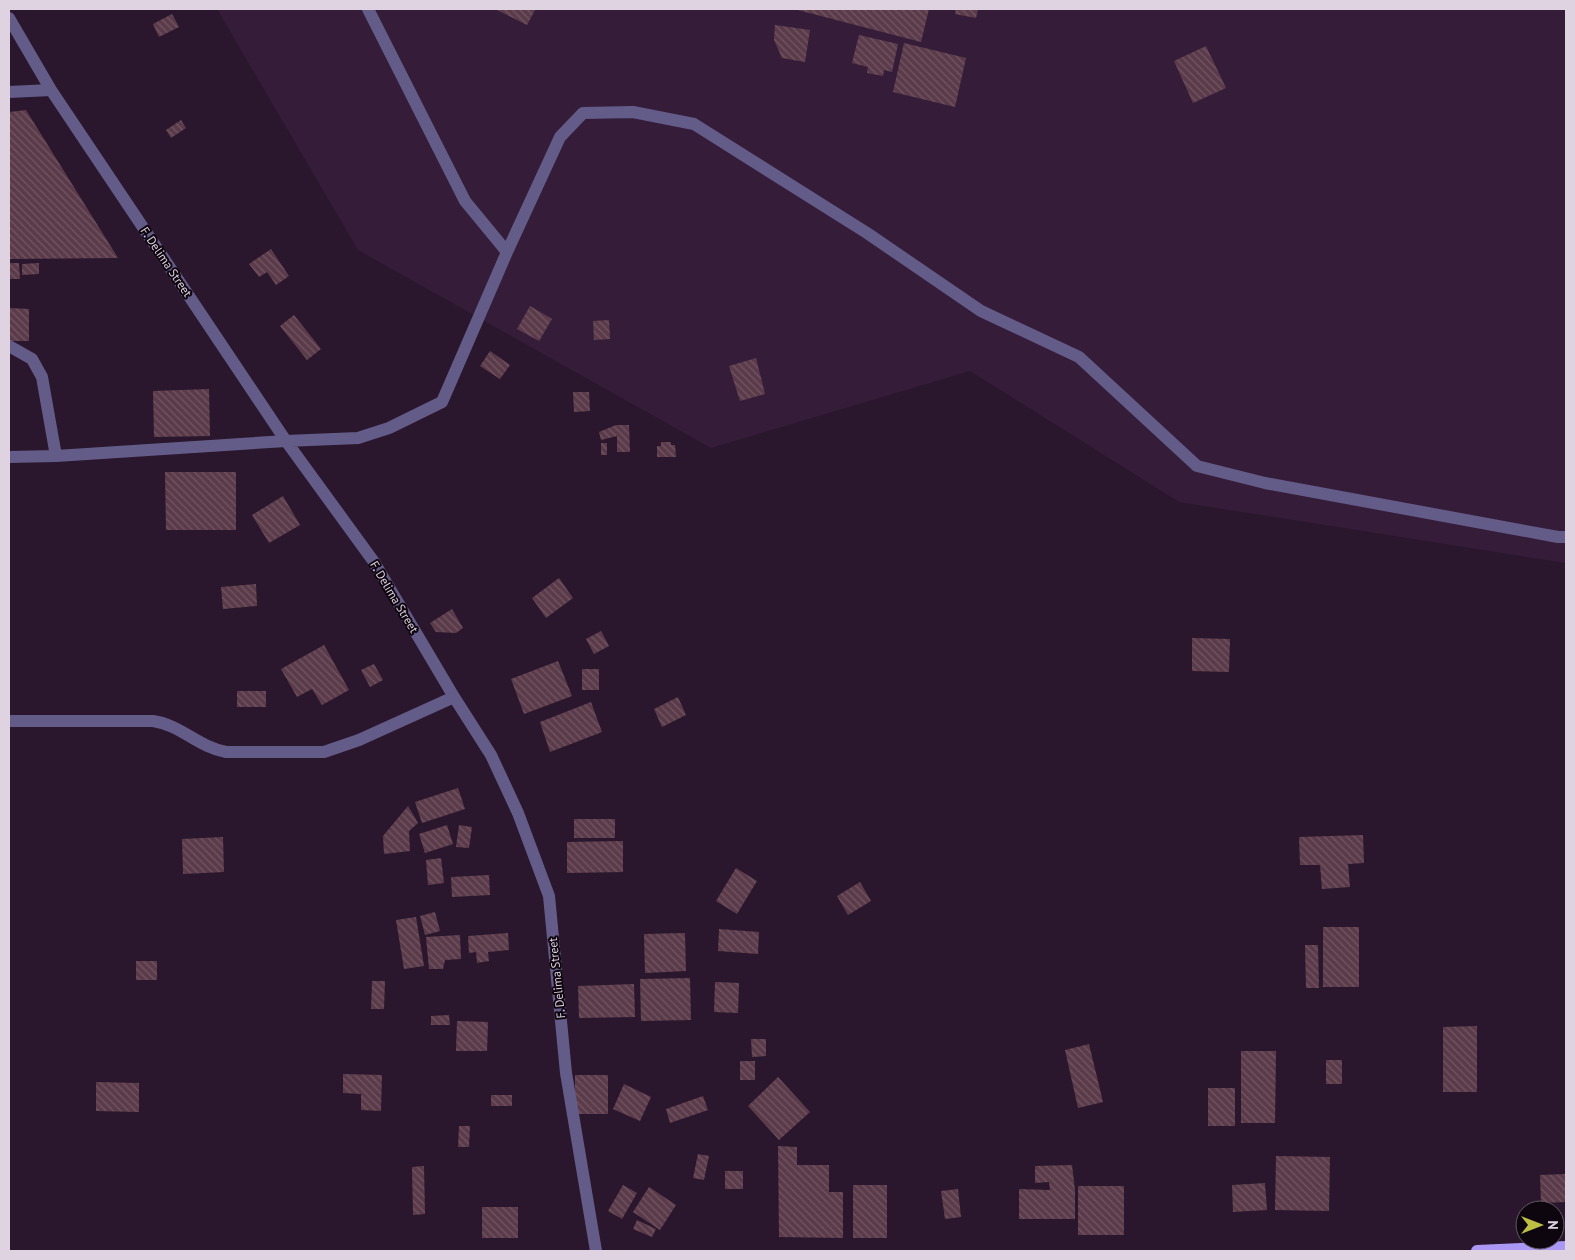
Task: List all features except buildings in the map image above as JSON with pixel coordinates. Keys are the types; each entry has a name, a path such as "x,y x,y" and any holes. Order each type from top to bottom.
{"main road":[{"path":"1477,1251 1566,1247"}],"street":[{"path":"368,9 465,201 507,252"},
{"name":"F. Delima Street","path":"9,18 51,90 286,441 374,562 454,697 491,755 518,813 549,896 566,1074 596,1251"},
{"path":"9,92 51,90"},
{"path":"9,458 358,438 389,428 442,402 560,136 583,113 633,112 694,124 867,233 981,311 1079,357 1197,466 1265,483 1566,537"},
{"path":"9,346 32,359 42,377 56,456"},
{"path":"9,721 166,723 205,746 226,752 324,752 359,740 454,697"}],"shaded area":[{"path":"217,9 1566,9 1566,563 1179,502 970,371 711,448 358,250"}]}
